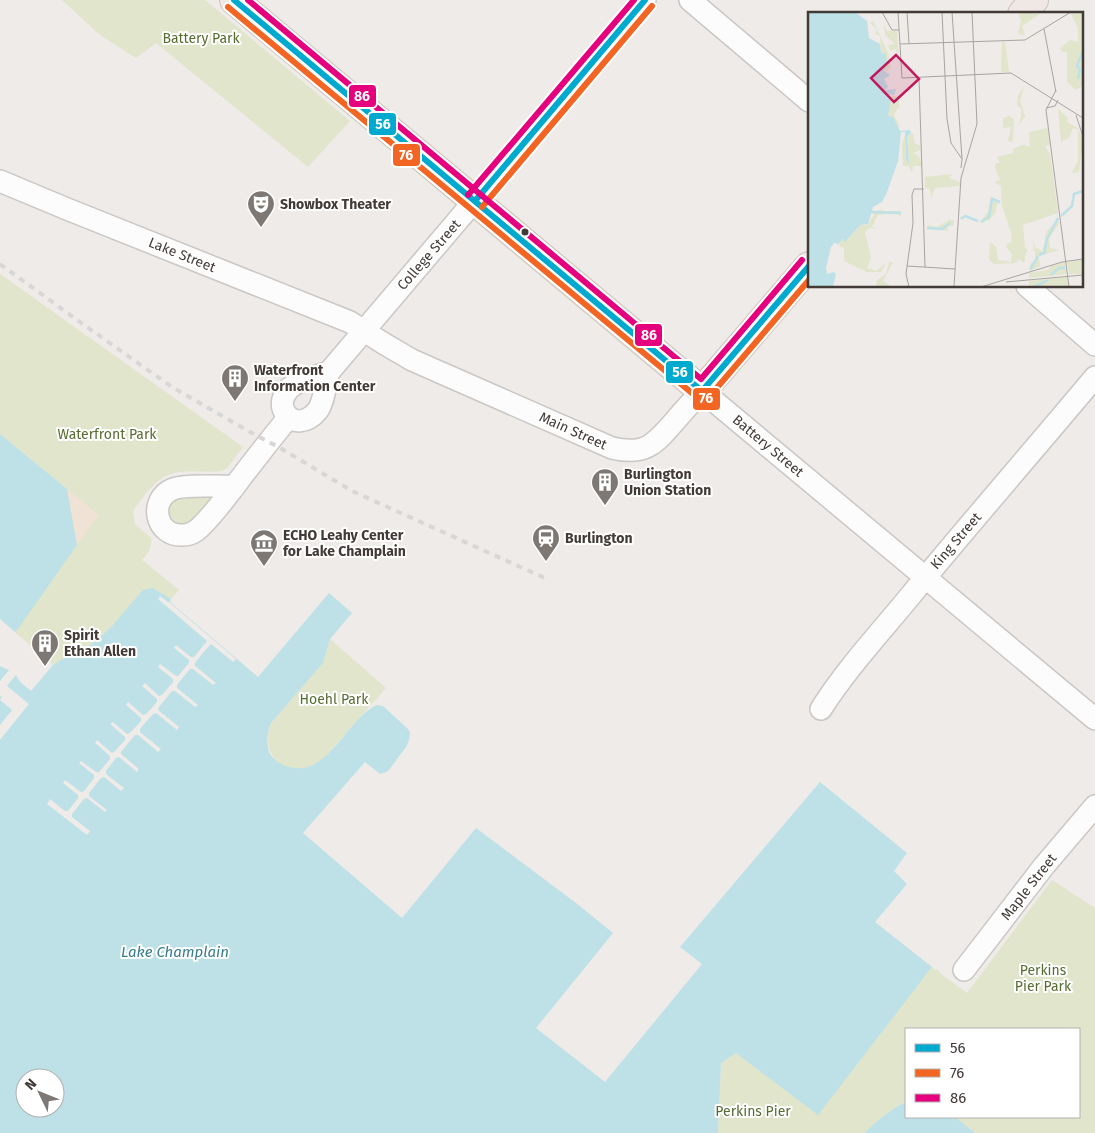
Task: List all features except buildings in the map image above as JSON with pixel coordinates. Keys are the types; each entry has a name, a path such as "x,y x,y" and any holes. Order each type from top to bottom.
{"main road":[{"name":"Battery Street","path":"234,0 702,391"},
{"path":"1024,12 1034,0"},
{"name":"Main Street","path":"702,391 808,267"}],"street":[{"name":"College Street","path":"328,372 322,401 318,410 305,420 288,418 282,408 285,394 296,384 328,372 645,0"},
{"path":"690,0 808,99"},
{"name":"Lake Street","path":"0,181 350,322 364,331"},
{"path":"1029,288 1095,344"},
{"name":"Main Street","path":"364,331 412,360 606,447 624,451 638,450 649,446 661,438 702,391"},
{"name":"King Street","path":"822,709 844,675 1095,377"},
{"name":"Battery Street","path":"702,391 1095,719"},
{"path":"234,486 288,418"},
{"name":"Maple Street","path":"964,970 1044,866 1095,806"}],"green space":[{"name":"Battery Park","path":"62,0 205,0 350,121 308,167 156,43 136,58 100,35"},
{"name":"Waterfront Park","path":"0,274 243,447 227,468 222,471 179,472 164,477 152,486 133,511 135,524 151,538 149,550 142,560 179,590 171,599 153,588 84,650 53,665 14,632 67,489 0,434"},
{"path":"213,495 214,498 190,525 169,523 165,506 171,498"},
{"name":"Hoehl Park","path":"330,639 386,688 326,756 306,768 287,768 274,758 270,751 268,733 271,723 323,663"},
{"name":"Perkins Pier Park","path":"1052,880 1095,908 1095,1133 975,1133 956,1118 1080,1118 1080,1028 905,1028 905,1103 884,1116 865,1133 718,1133 721,1063 736,1053 818,1114 932,967 967,993"}],"sand":[{"path":"67,489 99,515 77,545"}],"water":[{"name":"Lake Champlain","path":"0,434 67,489 77,545 14,632 53,665 84,650 111,627 143,590 153,588 171,599 170,602 258,677 329,593 352,613 330,639 323,663 271,723 268,738 270,754 278,762 289,767 303,768 315,764 326,756 366,712 377,705 383,706 408,729 410,733 409,740 388,771 380,774 365,762 303,833 402,918 476,828 613,933 536,1028 605,1082 702,964 680,947 820,782 907,853 894,871 907,884 875,922 932,967 818,1115 736,1053 721,1063 718,1133 0,1133"},
{"path":"905,1103 905,1118 956,1118 975,1133 865,1133 895,1108"}],"pier":[{"path":"160,596 236,659 233,662 211,644 202,654 195,663 195,666 216,683 213,685 193,669 190,669 177,685 177,688 198,705 195,707 175,691 172,691 158,710 179,727 177,730 156,713 140,729 140,732 161,749 158,752 138,735 135,735 121,754 139,769 137,772 119,757 116,758 106,771 106,774 124,788 121,791 104,777 101,778 89,793 89,796 107,810 105,812 87,798 84,799 72,814 72,817 90,831 87,835 47,804 50,799 65,811 68,811 78,798 78,795 63,783 65,780 81,792 84,791 94,778 94,775 79,763 81,761 96,772 99,772 110,759 110,756 95,743 97,740 112,753 125,740 125,737 110,724 113,722 127,734 130,733 141,721 141,718 126,705 128,702 143,715 146,714 157,702 157,699 142,686 145,683 159,696 173,682 173,679 158,667 160,664 178,676 189,663 189,660 174,648 176,645 191,657 194,657 207,641 158,599"},
{"path":"0,619 53,665 31,691 20,682 16,675 7,686 29,704 0,740 0,725 12,710 0,700 2,697 0,696 0,681 9,670 0,666"}],"railway":[{"path":"0,264 172,387 352,491 547,579"}],"transit line":[{"name":"56","path":"234,0 702,391 808,267"},
{"name":"86","path":"248,0 701,379 802,260"},
{"name":"86","path":"468,195 634,0"},
{"name":"56","path":"475,201 645,0"},
{"name":"76","path":"482,207 652,6"},
{"name":"76","path":"228,7 699,399 704,400 709,397 808,281"}],"place":[{"name":"Showbox Theater","path":"261,228"},
{"name":"Waterfront Information Center","path":"235,402"},
{"name":"Burlington Union Station","path":"605,506"},
{"name":"Burlington","path":"546,562"},
{"name":"ECHO Leahy Center for Lake Champlain","path":"264,567"},
{"name":"Spirit Ethan Allen","path":"45,667"}],"park label":[{"name":"Perkins Pier","path":"753,1111"}]}
